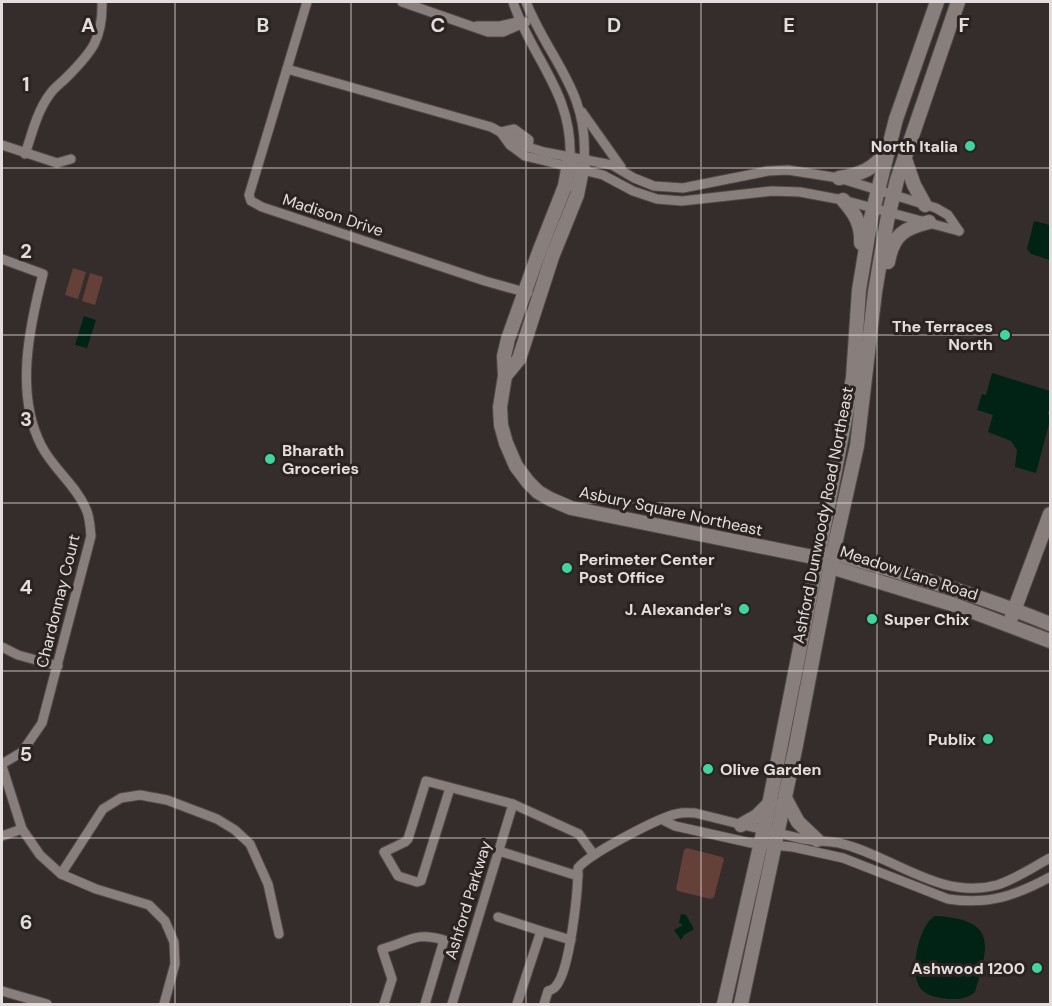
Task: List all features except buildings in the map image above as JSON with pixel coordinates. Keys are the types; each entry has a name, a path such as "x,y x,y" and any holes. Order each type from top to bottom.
{"main road":[{"name":"Ashford Dunwoody Road Northeast","path":"741,1005 769,838 770,803 845,421 855,348 859,290 874,207 904,92 938,2"},
{"name":"Ashford Dunwoody Road Northeast","path":"724,1005 769,838 785,798 857,446 875,292 889,212 904,159 958,2"},
{"path":"839,178 866,170 881,159 888,147"},
{"path":"904,159 914,185 926,205"},
{"name":"Asbury Square Northeast","path":"577,164 562,195 524,292 504,356 505,376 500,407 501,425 516,466 528,482 550,499 571,508 818,558"},
{"name":"Asbury Square Northeast","path":"505,376 519,359 539,296 577,195 577,164"},
{"path":"843,200 857,219 861,234 851,297 850,323 855,348"},
{"path":"875,292 885,285 892,247 899,236 908,228 929,222"},
{"path":"1010,624 1050,514"},
{"name":"Meadow Lane Road","path":"818,558 926,580 1050,624"},
{"name":"Meadow Lane Road","path":"832,560 1050,640"},
{"path":"785,798 798,822 817,840"},
{"path":"741,825 757,816 770,803"}],"street":[{"path":"25,154 39,114 50,93 90,53 98,39 102,22 102,2"},
{"name":"Madison Drive","path":"307,2 249,195 251,201 485,281 539,296"},
{"path":"402,2 495,33 503,32 534,18"},
{"path":"513,2 562,102 577,164"},
{"path":"526,2 568,78 579,108 585,135 577,164"},
{"path":"287,69 501,132 528,147 577,164 609,177 633,191 657,199 682,201 780,191 812,194 874,207 959,231 945,212 839,178 780,170 677,188 654,186 612,165 577,164 525,156 510,145 501,132"},
{"path":"579,108 606,148 627,173"},
{"path":"2,145 57,164 71,159"},
{"name":"Chardonnay Court","path":"2,259 43,274 36,300 25,371 29,414 41,446 58,471 79,495 88,512 91,537 42,723 22,752 2,765"},
{"path":"2,646 18,655 58,666"},
{"path":"2,765 22,829 40,855 61,874 96,889 149,905 165,921 174,942 175,964 164,1005"},
{"path":"450,788 421,881 417,882 398,876 384,852 408,839 426,781 513,804 579,834 594,855"},
{"path":"61,874 103,809 121,798 140,795 167,800 217,819 235,830 250,844 268,884 279,934"},
{"name":"Ashford Parkway","path":"452,1005 513,804"},
{"path":"544,1005 548,991 556,986 571,940 578,868 594,855 671,815 686,812 741,825 793,847 843,858 931,893 966,902 1013,894 1050,877"},
{"path":"663,820 675,826 769,838 839,843 924,878 959,887 996,885 1050,858"},
{"path":"2,836 22,829"},
{"path":"499,851 578,876"},
{"name":"Ashford Parkway","path":"498,917 571,940"},
{"path":"517,1005 541,931"},
{"name":"Ashford Parkway","path":"384,1005 392,979 382,949 398,945 412,937 428,935 444,940 425,1005"},
{"path":"2,992 47,1005"}],"shaded area":[{"path":"1034,221 1050,225 1050,260 1031,254 1027,249"},
{"path":"73,268 86,272 78,299 65,295"},
{"path":"90,273 103,277 95,305 82,301"},
{"path":"84,316 96,320 87,348 75,345"},
{"path":"992,373 1050,391 1048,412 1050,420 1036,473 1015,467 1017,450 1011,441 988,432 993,415 977,410 982,394 986,395"},
{"path":"687,848 724,859 714,897 711,899 676,889 684,850"},
{"path":"681,914 686,915 694,929 684,935 681,940 674,930 683,925 679,923"},
{"path":"935,916 969,922 984,937 984,960 975,992 966,997 949,999 935,997 922,990 918,983 915,963 917,951 924,929"}],"place":[{"name":"North Italia","path":"970,146"},
{"name":"The Terraces North","path":"1005,335"},
{"name":"Bharath Groceries","path":"270,459"},
{"name":"Perimeter Center Post Office","path":"567,568"},
{"name":"J. Alexander's","path":"744,609"},
{"name":"Super Chix","path":"872,619"},
{"name":"Publix","path":"988,739"},
{"name":"Olive Garden","path":"708,769"},
{"name":"Ashwood 1200","path":"1037,968"}]}
